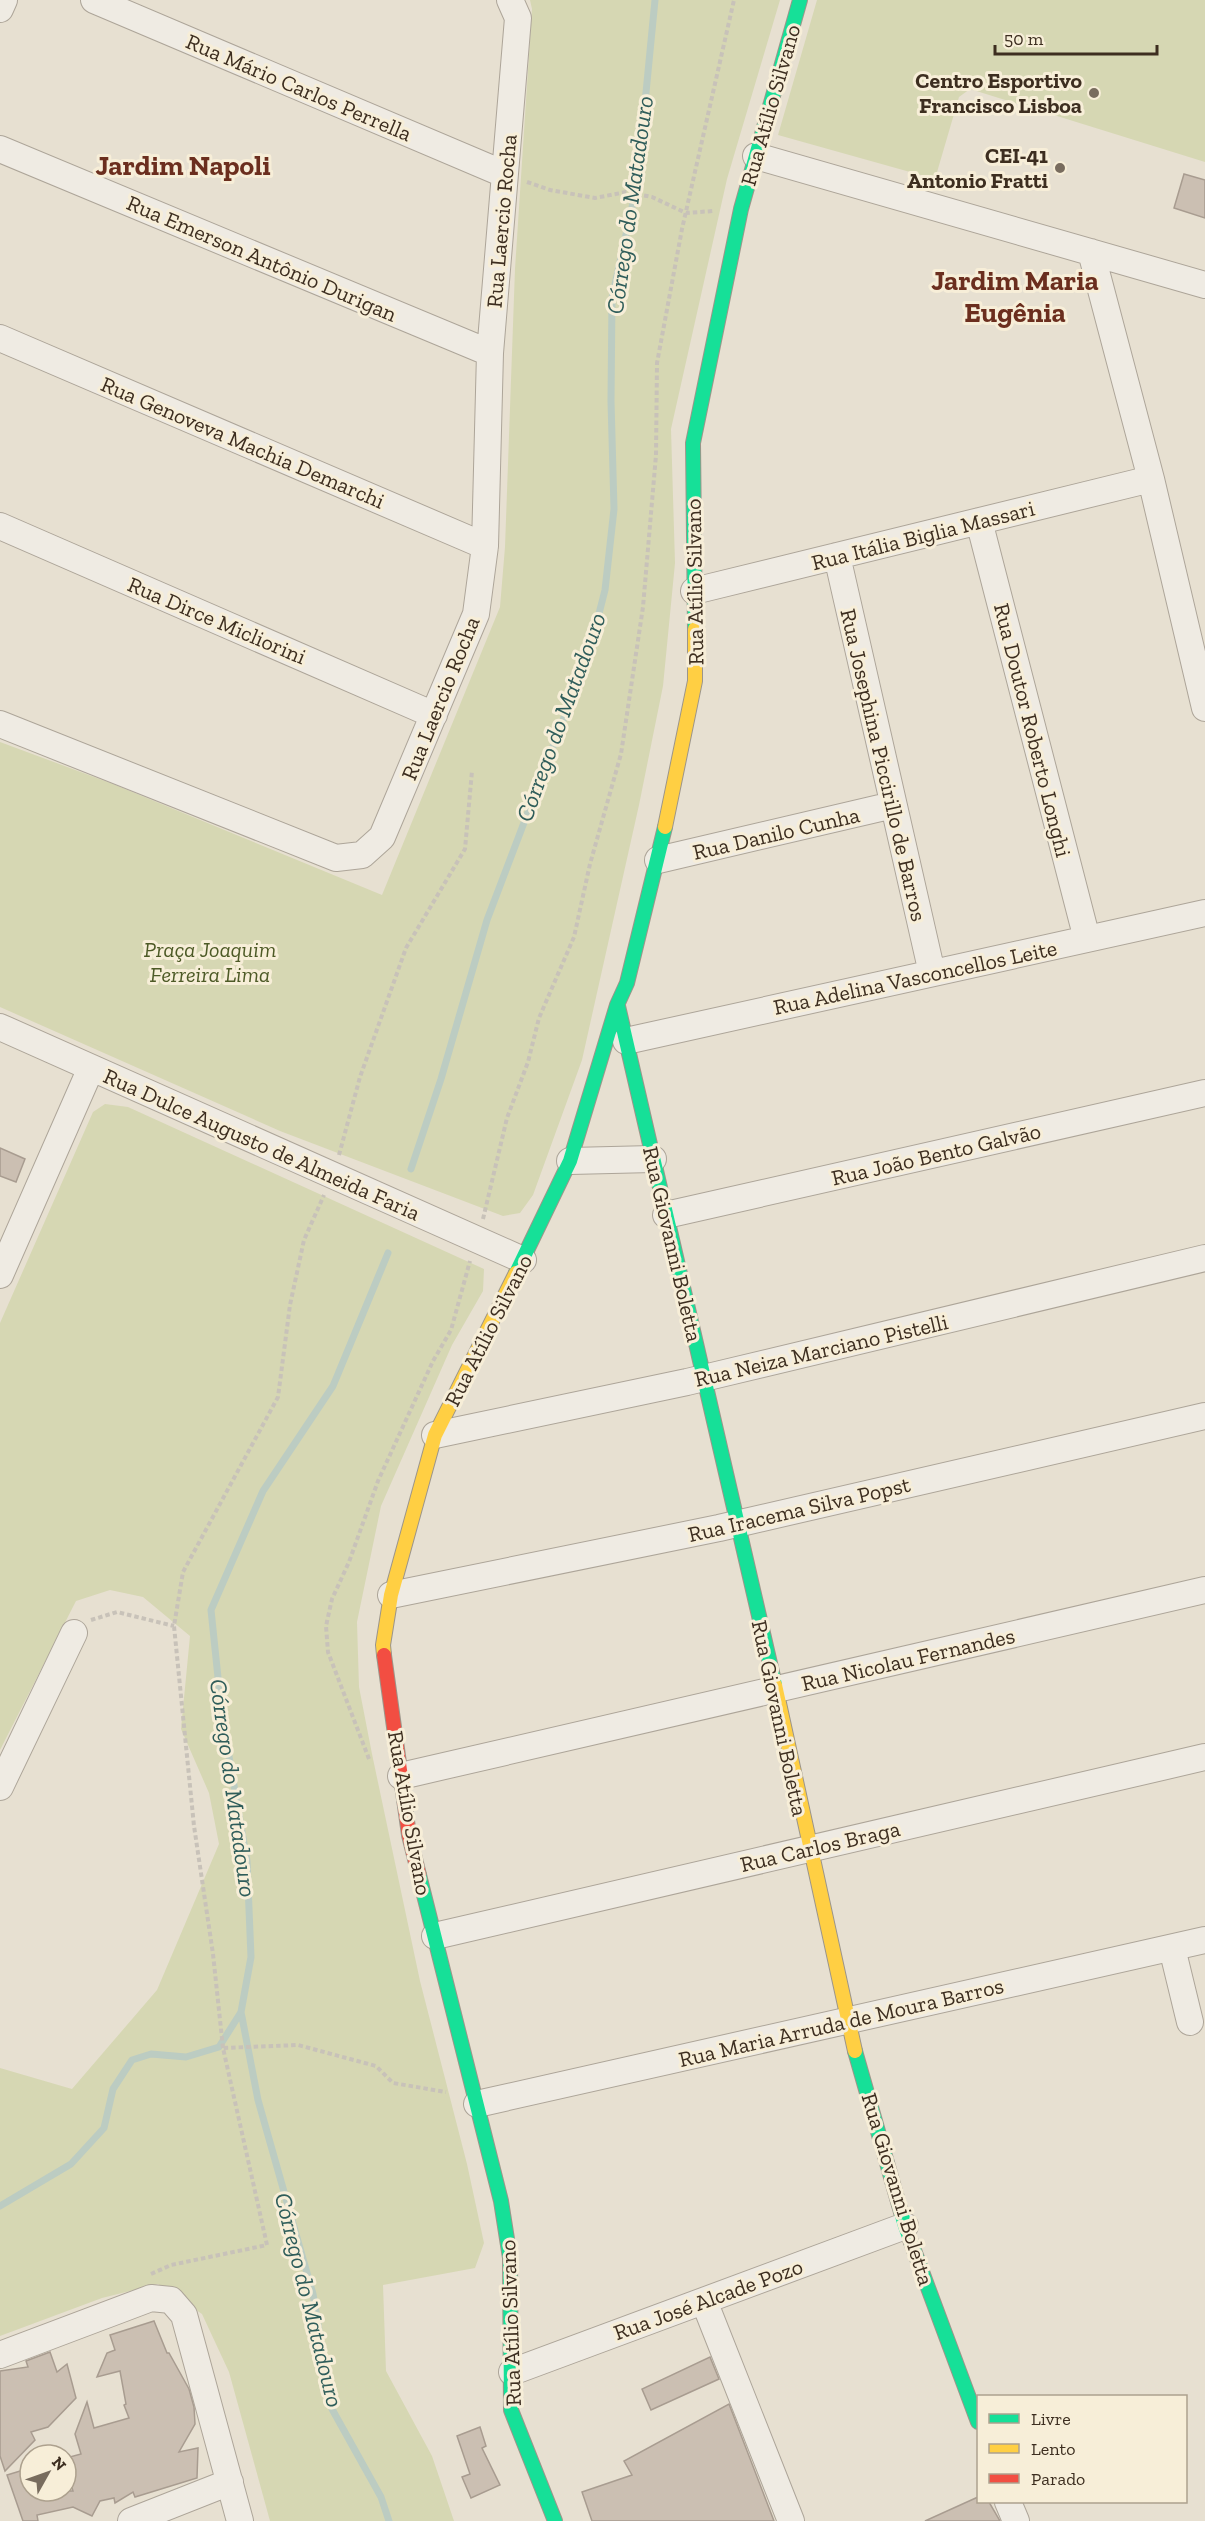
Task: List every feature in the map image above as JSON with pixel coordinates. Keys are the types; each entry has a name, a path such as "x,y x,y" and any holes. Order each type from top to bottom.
{"street":[{"path":"0,9 4,0"},
{"name":"Rua Mário Carlos Perrella","path":"94,0 504,174"},
{"name":"Rua Laercio Rocha","path":"0,724 336,858 362,855 382,837 476,614 485,546 490,353 518,18 510,0"},
{"name":"Rua Atílio Silvano","path":"555,2521 511,2410 510,2258 501,2202 410,1835 383,1645 392,1594 435,1435 570,1161 617,1005 627,983 658,860 695,681 693,443 741,209 800,0"},
{"name":"Rua Emerson Antônio Durigan","path":"0,149 490,353"},
{"path":"756,156 1205,285"},
{"path":"1090,252 1151,479 1205,708"},
{"name":"Rua Genoveva Machia Demarchi","path":"0,338 485,546"},
{"name":"Rua Itália Biglia Massari","path":"694,591 1151,479"},
{"name":"Rua Doutor Roberto Longhi","path":"979,521 1087,939"},
{"name":"Rua Dirce Micliorini","path":"0,526 434,715"},
{"name":"Rua Josephina Piccirillo de Barros","path":"837,556 932,974"},
{"name":"Rua Danilo Cunha","path":"658,860 893,805"},
{"name":"Rua Adelina Vasconcellos Leite","path":"626,1041 1205,913"},
{"name":"Rua Giovanni Boletta","path":"617,1005 776,1690 808,1849 847,2021 905,2226 977,2419"},
{"name":"Rua Dulce Augusto de Almeida Faria","path":"0,1027 523,1260"},
{"path":"0,1275 91,1068"},
{"name":"Rua João Bento Galvão","path":"666,1215 1205,1093"},
{"path":"570,1161 653,1159"},
{"name":"Rua Neiza Marciano Pistelli","path":"435,1435 703,1378 1205,1258"},
{"name":"Rua Iracema Silva Popst","path":"392,1594 736,1524 1205,1416"},
{"name":"Rua Nicolau Fernandes","path":"401,1776 1205,1590"},
{"path":"0,1787 74,1633"},
{"name":"Rua Carlos Braga","path":"435,1936 1205,1757"},
{"name":"Rua Maria Arruda de Moura Barros","path":"477,2104 1205,1940"},
{"path":"1172,1948 1190,2022"},
{"name":"Rua José Alcade Pozo","path":"512,2372 905,2226"},
{"path":"0,2355 152,2298 171,2300 184,2315 240,2521"},
{"path":"704,2301 791,2521"},
{"path":"131,2521 230,2482"},
{"path":"1008,2503 1016,2521"}],"path":[{"path":"372,1770 367,1750 328,1652 326,1626 332,1599 350,1562 378,1480 433,1361 451,1330 507,1119 528,1062 539,1018 574,937 590,864 621,754 643,607 656,455 657,363 686,213 734,0"},
{"path":"504,174 550,190 595,198 626,192 652,197 686,213 741,209"},
{"path":"147,2276 171,2265 267,2245 223,2047 193,1815 174,1626 183,1572 278,1397 290,1305 304,1240 344,1180 360,1077 406,948 465,849 472,771"},
{"path":"74,1633 82,1624 117,1612 174,1626"},
{"path":"223,2047 298,2045 376,2066 393,2083 446,2094 442,2081"}],"green space":[{"name":"Praça Joaquim Ferreira Lima","path":"530,0 780,0 727,179 671,429 675,563 663,686 582,1060 533,1195 520,1213 503,1216 280,1131 0,1007 0,742 113,784 382,895 500,607 505,547 515,269 532,9"},
{"name":"Centro Esportivo Francisco Lisboa","path":"817,0 1205,0 1205,162 970,89 959,97 935,179 778,135"},
{"path":"105,1104 128,1107 484,1269 483,1291 452,1345 381,1506 357,1622 359,1687 372,1754 420,1981 467,2164 484,2243 475,2268 383,2285 386,2371 432,2456 454,2521 270,2521 229,2372 202,2314 158,2284 102,2298 0,2336 0,2068 72,2089 157,1990 219,1844 209,1793 181,1729 190,1636 143,1597 110,1590 76,1601 0,1750 0,1323 93,1112"}],"building":[{"path":"1184,174 1205,180 1205,218 1174,208"},
{"path":"0,1148 25,1159 16,1182 0,1176"},
{"path":"154,2321 167,2353 189,2389 194,2407 195,2424 179,2452 198,2448 197,2478 135,2497 133,2492 115,2503 114,2498 100,2501 92,2516 73,2507 37,2515 38,2521 23,2521 7,2475 18,2472 18,2503 78,2503 78,2455 81,2454 75,2434 87,2402 94,2428 129,2418 124,2405 126,2404 120,2371 97,2377 107,2353 115,2350 110,2335"},
{"path":"50,2352 57,2372 67,2364 76,2398 48,2427 31,2432 35,2440 32,2443 18,2443 18,2458 5,2471 0,2456 0,2371 28,2367 26,2361"},
{"path":"710,2357 719,2379 651,2410 642,2389"},
{"path":"729,2404 774,2521 592,2521 582,2492 632,2475 624,2461"},
{"path":"480,2427 486,2446 482,2448 500,2485 471,2498 462,2477 470,2474 457,2436"},
{"path":"977,2497 977,2503 990,2503 1000,2521 925,2521"}],"waterway":[{"name":"Córrego do Matadouro","path":"411,1169 441,1079 487,920 590,649 605,590 614,509 611,401 612,298 637,185 655,0"},
{"name":"Córrego do Matadouro","path":"388,1253 333,1386 263,1491 211,1610 222,1716 247,1861 251,1957 241,2012 258,2100 313,2294 332,2409 381,2497 389,2521"},
{"path":"0,2206 71,2164 104,2128 113,2089 132,2060 151,2054 186,2057 219,2047 241,2012"}],"traffic: fast":[{"path":"695,629 693,443 741,209 800,0"},
{"path":"516,1273 570,1161 617,1005 627,983 665,827"},
{"path":"618,1006 775,1685"},
{"path":"419,1875 501,2201 510,2258 511,2410 555,2521"},
{"path":"855,2051 905,2226 977,2419"}],"traffic: slow":[{"path":"665,827 695,681 695,629"},
{"path":"384,1655 383,1645 391,1595 435,1435 516,1273"},
{"path":"775,1685 855,2051"}],"traffic: jam":[{"path":"384,1655 409,1835 419,1875"}],"place":[{"name":"Centro Esportivo Francisco Lisboa","path":"1094,93"},
{"name":"CEI-41 Antonio Fratti","path":"1060,168"}],"district":[{"name":"Jardim Napoli","path":"183,165"},
{"name":"Jardim Maria Eugênia","path":"1015,296"}]}
